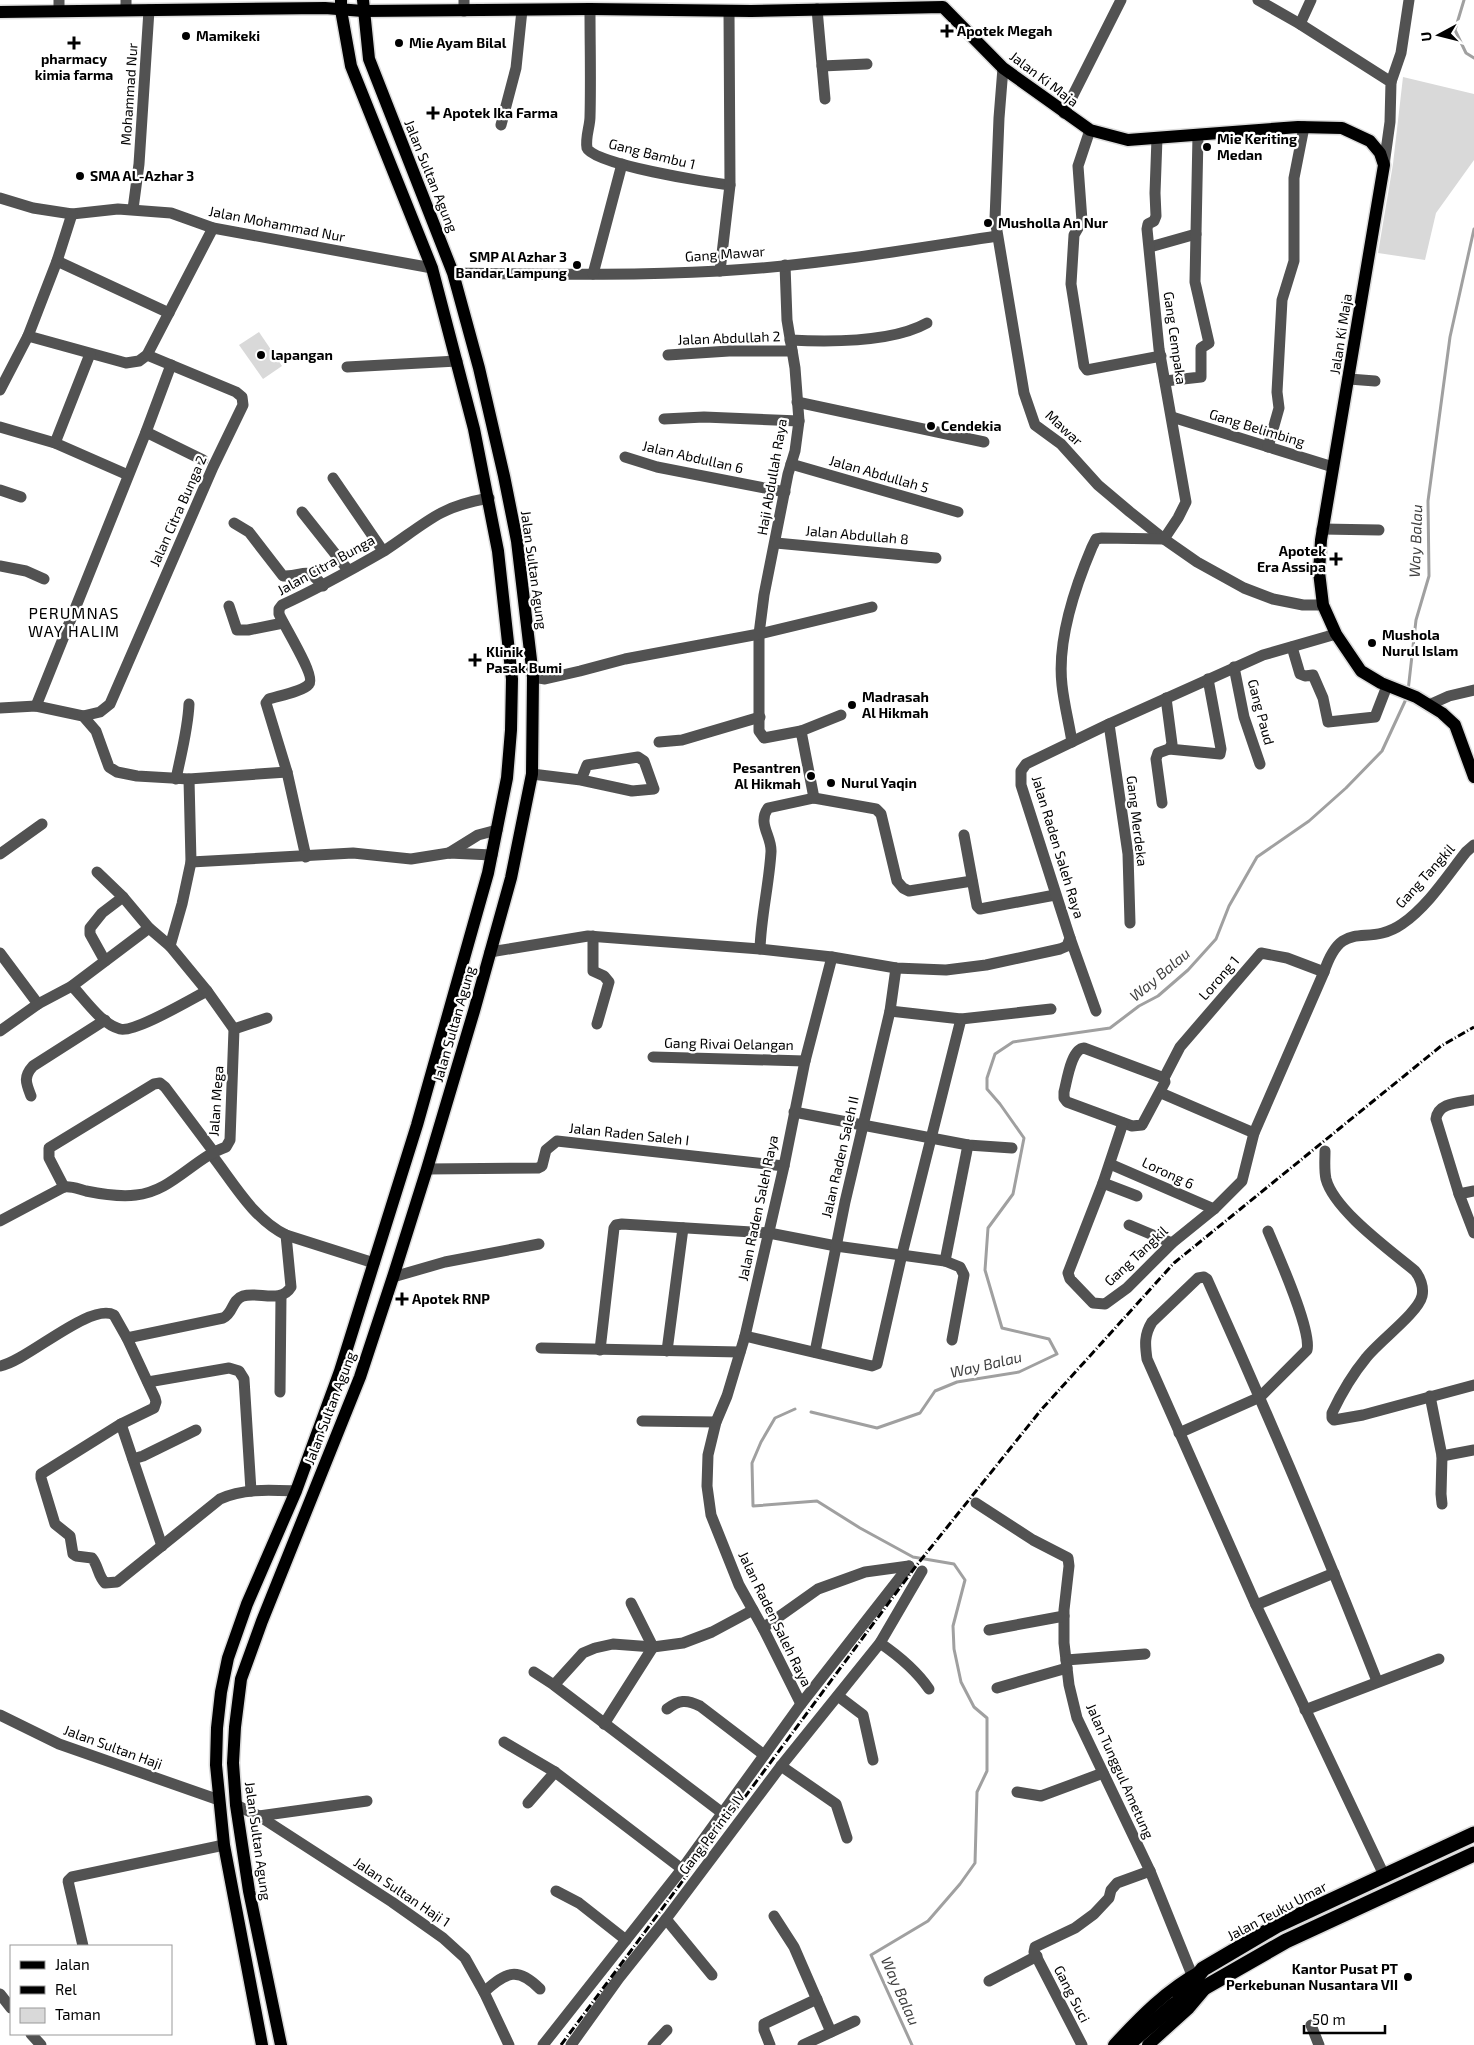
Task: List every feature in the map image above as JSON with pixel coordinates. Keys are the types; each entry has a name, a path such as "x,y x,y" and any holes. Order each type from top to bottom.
{"highway":[{"name":"Jalan Teuku Umar","path":"1199,1980 1276,1926 1474,1834"},
{"name":"Jalan Teuku Umar","path":"1199,1980 1474,1854"},
{"path":"1128,2045 1174,2005 1199,1980"}],"main road":[{"name":"Jalan Ki Maja","path":"0,12 59,6 126,5 149,10 188,5 325,8 341,5 464,5 522,10 729,11 817,9 919,3 942,4 1003,68 1090,130 1128,140 1304,127 1342,128 1370,141 1380,153 1384,165 1322,529 1319,572 1323,605 1336,634 1361,671 1429,705 1456,725 1474,777"},
{"name":"Jalan Sultan Agung","path":"262,2045 224,1846 216,1765 217,1728 221,1692 228,1658 247,1604 296,1491 340,1371 417,1125 488,873 507,778 511,730 512,679 498,551 489,498 457,361 432,268 351,66 341,5"},
{"name":"Jalan Sultan Agung","path":"281,2045 253,1910 236,1805 234,1754 237,1704 242,1679 262,1621 360,1377 428,1169 511,878 532,774 532,678 517,541 492,424 453,273 369,60 363,6"},
{"path":"412,216 428,209"},
{"path":"488,873 511,878"},
{"path":"417,1125 438,1131"},
{"path":"340,1371 360,1377"},
{"name":"Jalan Teuku Umar","path":"1114,2045 1134,2023 1179,1983 1199,1980 1189,2008 1148,2045"}],"street":[{"path":"1064,113 1122,0"},
{"path":"1258,0 1300,24 1391,82"},
{"path":"1300,24 1311,0"},
{"path":"1384,165 1391,114 1391,82 1401,53 1410,0"},
{"path":"817,9 825,99"},
{"name":"Mohammad Nur","path":"133,210 140,155 149,10"},
{"path":"501,125 516,68 522,10"},
{"name":"Gang Bambu 1","path":"590,10 590,119 587,148 591,154 622,164 692,180 730,185"},
{"path":"720,271 730,185 729,11"},
{"path":"822,66 868,64"},
{"name":"Mawar","path":"1003,68 996,170 995,219 1024,393 1035,425 1061,444 1098,485 1164,539 1197,562 1244,588 1273,599 1303,605 1323,605"},
{"path":"1268,447 1279,408 1277,392 1282,300 1294,262 1294,178 1304,127"},
{"path":"1090,130 1078,166 1082,221 1074,235 1071,284 1084,366 1087,370 1161,356"},
{"path":"1165,381 1201,377 1201,348 1208,343 1195,282 1198,135"},
{"name":"Gang Cempaka","path":"1157,138 1156,216 1146,229 1150,247 1161,356 1186,502 1164,539"},
{"path":"594,274 622,164"},
{"name":"Jalan Mohammad Nur","path":"0,198 33,208 72,214 118,209 171,213 213,228 432,268"},
{"path":"0,390 28,336 57,262 72,214"},
{"path":"28,336 126,364 139,361 147,355 213,228"},
{"path":"1150,247 1196,234"},
{"name":"Gang Mawar","path":"453,273 594,274 720,271 841,259 997,236"},
{"path":"57,262 169,313"},
{"name":"Haji Abdullah Raya","path":"785,265 787,320 799,421 784,492 776,543 764,595 759,634 759,731 764,738 801,731"},
{"name":"Jalan Abdullah 2","path":"668,355 791,345 819,340 897,335 914,331 927,323"},
{"path":"55,443 90,354"},
{"name":"Jalan Citra Bunga 2","path":"83,716 100,712 110,704 213,467 243,405 242,397 236,392 147,355"},
{"path":"347,367 457,361"},
{"path":"36,706 171,365"},
{"path":"1349,379 1375,381"},
{"path":"797,402 984,442"},
{"path":"664,419 704,417 799,421"},
{"name":"Gang Belimbing","path":"1172,417 1333,467"},
{"path":"0,427 55,443 128,475"},
{"path":"146,432 203,460"},
{"name":"Jalan Abdullan 6","path":"625,457 657,467 784,492"},
{"name":"Jalan Abdullah 5","path":"791,464 958,512"},
{"path":"333,478 383,551"},
{"path":"0,490 21,497"},
{"name":"Jalan Citra Bunga","path":"283,623 279,614 279,609 282,605 323,586 383,551 441,513 468,502 489,498"},
{"path":"302,512 348,570"},
{"path":"234,523 249,532 284,576 308,573 314,575 323,586"},
{"path":"1322,529 1379,530"},
{"path":"1072,742 1062,684 1062,658 1072,599 1092,547 1096,540 1102,538 1164,539"},
{"name":"Jalan Abdullah 8","path":"776,543 936,558"},
{"path":"0,566 26,571 44,579"},
{"path":"229,606 237,630 248,630 283,623 306,666 311,680 310,684 305,688 269,699 266,703 287,772 306,857"},
{"path":"532,678 545,678 626,659 759,634 872,607"},
{"name":"Jalan Raden Saleh Raya","path":"490,952 581,936 593,936 760,949 896,968 946,970 986,965 1060,949 1067,946 1070,938 1021,785 1021,771 1026,764 1109,724 1263,655 1336,634"},
{"path":"1292,647 1300,674 1305,676 1313,675 1323,698 1328,722 1376,717 1384,684"},
{"name":"Gang Paud","path":"1234,668 1244,716 1260,764"},
{"path":"1162,803 1156,759 1158,753 1169,749 1220,754 1221,749 1208,679"},
{"path":"1429,705 1449,696 1474,690"},
{"path":"1166,698 1172,744 1169,749"},
{"path":"176,779 183,740 188,726 189,704"},
{"path":"0,708 36,706 83,716 96,731 109,767 112,770 137,776 189,779 287,772"},
{"path":"814,798 801,731 841,715"},
{"path":"659,742 682,740 760,717"},
{"name":"Gang Merdeka","path":"1109,724 1128,854 1130,923"},
{"path":"532,774 582,780 632,791 654,789 644,761 638,757 587,765 582,780"},
{"path":"170,946 191,862 189,779"},
{"path":"760,949 761,924 771,850 765,831 764,814 768,808 814,798 876,809 881,814 897,881 904,888 909,891 972,882"},
{"path":"0,854 42,824"},
{"path":"449,853 478,835 497,830"},
{"path":"964,835 977,906 980,909 1055,894"},
{"name":"Gang Tangkil","path":"1123,1122 1110,1164 1068,1273 1070,1279 1093,1303 1105,1304 1127,1288 1172,1242 1214,1209 1242,1181 1254,1133 1324,972 1330,954 1338,943 1355,937 1376,934 1402,924 1426,901 1466,852 1474,845"},
{"path":"191,862 353,853 411,859 449,853 492,855"},
{"path":"97,872 123,897 149,928 170,946 207,991 234,1029 266,1018"},
{"path":"105,961 90,934 90,928 102,913 123,897"},
{"path":"0,1031 38,1004 72,986 149,928"},
{"path":"593,936 593,969 604,976 609,982 596,1024"},
{"path":"1070,938 1096,1011"},
{"path":"0,953 38,1004"},
{"name":"Lorong 1","path":"1164,1078 1180,1047 1261,953 1287,958 1324,972"},
{"name":"Jalan Raden Saleh Raya","path":"544,2045 682,1869 721,1812 801,1704 739,1585 711,1515 707,1486 708,1456 716,1422 745,1336 784,1166 805,1061 832,958"},
{"name":"Jalan Raden Saleh II","path":"815,1352 862,1126 890,1011 896,968"},
{"path":"72,986 105,1020 120,1029 130,1029 207,991"},
{"path":"890,1011 961,1019 1051,1009"},
{"path":"745,1336 872,1366 877,1364 902,1254 933,1138 961,1019"},
{"path":"31,1096 25,1080 33,1066 105,1020"},
{"name":"Jalan Mega","path":"64,1186 71,1186 86,1191 136,1195 159,1189 212,1152 226,1147 230,1140 234,1029"},
{"path":"1084,1048 1164,1078 1165,1082 1161,1093 1142,1125 1132,1126 1067,1102 1064,1098 1064,1092 1077,1051 1084,1048"},
{"name":"Gang Rivai Oelangan","path":"652,1057 805,1061"},
{"path":"0,1206 3,1219 64,1186 49,1158 50,1148 154,1084 160,1083 165,1087 259,1216 273,1229 286,1235 374,1263"},
{"path":"1161,1093 1254,1133"},
{"path":"1474,1100 1443,1107 1436,1116 1436,1124 1474,1233"},
{"path":"794,1112 968,1145 1012,1148"},
{"name":"Jalan Raden Saleh I","path":"428,1169 538,1168 542,1166 548,1146 557,1141 784,1166"},
{"path":"944,1261 968,1145"},
{"path":"1325,1151 1326,1178 1332,1193 1344,1209 1420,1277 1423,1294 1406,1318 1383,1339 1354,1373 1332,1413 1332,1418 1334,1420 1363,1414 1474,1385"},
{"name":"Lorong 6","path":"1110,1164 1214,1209"},
{"path":"1103,1183 1137,1196"},
{"path":"1459,1194 1474,1192"},
{"path":"600,1350 615,1226 622,1224 769,1233 836,1246 944,1261 960,1268 964,1275 952,1340"},
{"path":"1129,1225 1172,1242"},
{"path":"667,1351 683,1228"},
{"path":"1180,1433 1260,1397 1304,1355 1308,1346 1291,1286 1268,1231"},
{"path":"127,1338 223,1318 230,1313 234,1302 243,1296 281,1296 288,1293 291,1287 286,1235"},
{"path":"393,1277 445,1262 539,1244"},
{"path":"1377,1681 1260,1397 1207,1279 1204,1277 1198,1278 1146,1330 1144,1342 1147,1360 1256,1605 1384,1875"},
{"path":"280,1392 281,1296"},
{"path":"0,1366 26,1354 81,1320 105,1314 110,1313 114,1315 127,1338 156,1402 154,1408 121,1424 41,1474 54,1522 70,1536 73,1554 92,1558 105,1583 117,1582 220,1499 228,1495 251,1491 296,1491"},
{"path":"541,1348 740,1352"},
{"path":"148,1382 229,1368 239,1371 244,1379 251,1491"},
{"path":"1430,1396 1442,1456 1440,1494 1442,1504"},
{"path":"642,1420 716,1422"},
{"path":"121,1424 162,1546"},
{"path":"133,1458 144,1456 196,1430"},
{"path":"1442,1456 1474,1450"},
{"name":"Jalan Tunggul Ametung","path":"976,1503 1034,1540 1068,1558 1069,1566 1064,1616 1066,1664 1077,1718 1150,1871 1199,1980"},
{"path":"763,1628 818,1588 865,1572 909,1566 801,1704"},
{"name":"Gang Perintis IV","path":"571,2045 619,1978 666,1919 781,1766 880,1643 922,1571"},
{"path":"1256,1605 1334,1573"},
{"path":"631,1603 652,1647"},
{"path":"554,1685 583,1652 613,1644 652,1647 683,1643 712,1632 753,1610"},
{"path":"988,1630 1064,1616"},
{"path":"880,1643 907,1663 920,1676 929,1689"},
{"path":"604,1724 652,1647"},
{"path":"997,1688 1066,1664 1145,1654"},
{"path":"1305,1710 1377,1681 1440,1659"},
{"path":"534,1672 554,1685 721,1812"},
{"path":"838,1696 863,1715 873,1760"},
{"path":"667,1709 676,1702 684,1700 700,1706 764,1754"},
{"name":"Jalan Sultan Haji","path":"0,1715 59,1744 219,1800"},
{"path":"504,1742 555,1772 682,1869"},
{"path":"781,1766 836,1804 847,1838"},
{"path":"528,1803 555,1772"},
{"path":"1017,1792 1040,1796 1102,1773"},
{"path":"259,1816 367,1800"},
{"name":"Jalan Sultan Haji 1","path":"236,1805 259,1816 392,1902 443,1938 465,1958 484,1992 509,2045"},
{"path":"83,1945 68,1881 72,1877 224,1846"},
{"path":"990,1981 1037,1956 1035,1947 1075,1928 1094,1914 1109,1898 1117,1882 1150,1871"},
{"path":"556,1891 578,1903 626,1940"},
{"path":"774,1916 794,1947 817,1999 826,2038"},
{"path":"666,1919 712,1975"},
{"name":"Gang Suci","path":"1037,1956 1082,2045"},
{"path":"484,1992 514,1974 523,1974 540,1989"},
{"path":"770,2045 764,2030 764,2024 817,1999"},
{"path":"803,2045 826,2038 855,2021"},
{"path":"1310,2025 1319,2045"},
{"path":"653,2045 667,2030"},
{"path":"32,2035 41,2045"}],"green space":[{"path":"1403,77 1474,94 1474,160 1436,213 1425,260 1378,253 1393,164"},
{"name":"lapangan","path":"259,332 282,366 263,379 239,345"}],"waterway":[{"name":"Way Balau","path":"1464,0 1455,30 1466,53 1474,58"},
{"name":"Way Balau","path":"1408,691 1416,620 1429,576 1428,501 1450,337 1474,229"},
{"name":"Way Balau","path":"811,1412 877,1428 920,1413 935,1391 957,1382 1019,1372 1057,1354 1049,1339 1002,1328 985,1270 988,1228 1013,1194 1024,1138 987,1089 987,1078 995,1054 1013,1042 1110,1028 1139,1006 1158,996 1188,970 1216,939 1229,906 1257,857 1309,821 1346,788 1382,751 1407,697"},
{"name":"Way Balau","path":"795,1409 775,1418 761,1442 752,1463 753,1506 817,1501 860,1528 913,1557 954,1564 965,1580 953,1626 954,1649 961,1682 974,1707 987,1718 987,1771 977,1792 975,1863 960,1884 928,1921 871,1955 912,2045"}],"railway":[{"path":"561,2045 916,1566 1041,1410 1174,1263 1441,1046 1474,1027"}],"place":[{"name":"Apotek Megah","path":"947,31"},
{"name":"Mamikeki","path":"186,36"},
{"name":"pharmacy kimia farma","path":"74,43"},
{"name":"Mie Ayam Bilal","path":"399,43"},
{"name":"Apotek Ika Farma","path":"433,113"},
{"name":"Mie Keriting Medan","path":"1207,147"},
{"name":"SMA AL-Azhar 3","path":"80,176"},
{"name":"Musholla An Nur","path":"988,223"},
{"name":"SMP Al Azhar 3 Bandar Lampung","path":"577,265"},
{"name":"lapangan","path":"261,355"},
{"name":"Cendekia","path":"931,426"},
{"name":"Apotek Era Assipa","path":"1336,559"},
{"name":"Mushola Nurul Islam","path":"1372,643"},
{"name":"Klinik Pasak Bumi","path":"475,660"},
{"name":"Madrasah Al Hikmah","path":"852,705"},
{"name":"Pesantren Al Hikmah","path":"811,776"},
{"name":"Nurul Yaqin","path":"831,783"},
{"name":"Apotek RNP","path":"402,1299"},
{"name":"Kantor Pusat PT Perkebunan Nusantara VII","path":"1408,1977"}],"district":[{"name":"PERUMNAS WAY HALIM","path":"74,622"}]}
